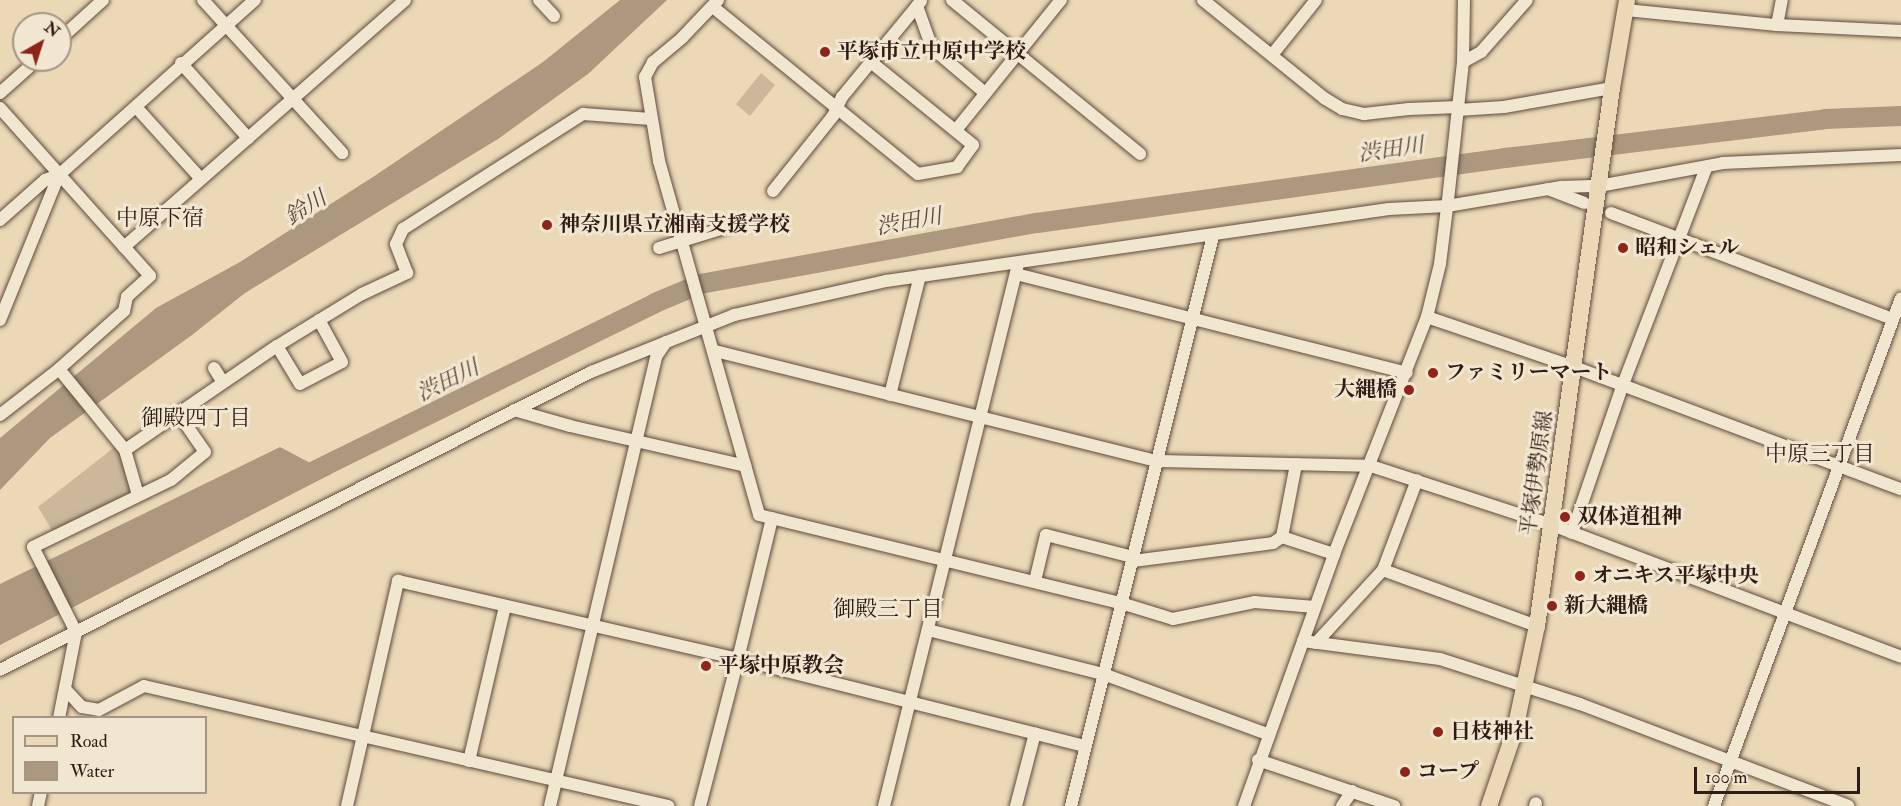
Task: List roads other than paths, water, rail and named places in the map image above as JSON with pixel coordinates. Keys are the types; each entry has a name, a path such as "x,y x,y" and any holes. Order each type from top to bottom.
{"main road":[{"name":"平塚伊勢原線","path":"1489,806 1515,730 1537,626 1611,92 1627,5"}],"street":[{"path":"72,28 103,0"},
{"path":"203,0 342,153"},
{"path":"0,220 45,180 59,175 255,0"},
{"path":"124,247 405,0"},
{"path":"539,0 554,16"},
{"path":"952,0 1140,154"},
{"path":"956,130 1061,0"},
{"path":"1203,0 1342,109 1364,114 1409,108 1458,111 1504,107 1611,92"},
{"path":"1272,55 1316,0"},
{"path":"1244,806 1258,760 1334,554 1371,466 1427,317 1440,264 1458,111 1463,62 1464,0"},
{"path":"1463,62 1481,52 1527,0"},
{"path":"1777,25 1782,0"},
{"path":"871,62 974,145 957,167 918,174 837,108 716,3 653,62 645,77 651,118 682,242 715,351 759,514 1035,581 1173,619 1255,602 1315,607"},
{"path":"920,3 932,48 985,93"},
{"path":"773,192 833,117 842,97 920,3"},
{"path":"1627,5 1777,25 1901,31"},
{"path":"182,64 248,138"},
{"path":"0,93 24,72"},
{"path":"136,107 201,179"},
{"path":"0,108 150,276 127,297 124,311 59,369 0,415"},
{"path":"125,450 222,381 277,346 362,294 407,273 396,244 404,230 583,114 651,118"},
{"path":"0,670 591,372 734,315 886,281 920,276 1017,269 1389,209 1600,183 1706,168 1723,163 1901,155"},
{"path":"1572,533 1622,387 1706,168"},
{"path":"0,320 59,175"},
{"path":"1547,189 1584,203"},
{"path":"1611,213 1893,319"},
{"path":"659,248 724,228"},
{"path":"1071,806 1133,559 1155,461 1213,236"},
{"path":"1017,269 1192,318 1407,373"},
{"path":"884,806 1017,269"},
{"path":"890,395 920,276"},
{"path":"1714,806 1901,298"},
{"path":"1427,317 1574,367 1622,387 1901,489"},
{"path":"277,346 300,384 342,362 319,320"},
{"path":"550,806 657,355 667,341"},
{"path":"715,351 1155,461 1371,466 1552,525 1901,657"},
{"path":"214,368 222,381"},
{"path":"59,369 125,450 138,495"},
{"path":"514,410 636,442 746,466"},
{"path":"59,716 76,632 33,547 171,480 206,452 178,413"},
{"path":"1035,581 1046,534 1133,559 1273,543 1282,537 1296,464"},
{"path":"1316,643 1383,570 1417,480"},
{"path":"700,806 772,518"},
{"path":"1282,537 1334,554"},
{"path":"1383,570 1537,626"},
{"path":"347,806 398,581 738,659 1085,746"},
{"path":"469,761 505,606"},
{"path":"928,630 1103,674 1267,735"},
{"path":"1303,641 1440,659 1525,685 1848,806"},
{"path":"66,690 82,707 99,710 144,686 668,806"},
{"path":"1016,806 1035,733"},
{"path":"1258,760 1394,806"},
{"path":"1342,806 1352,791"}],"water":[{"path":"620,0 667,0 588,74 498,139 245,293 192,335 50,438 0,490 0,438 156,308 240,262 376,175 543,62"},
{"path":"280,447 331,474 0,645 0,584"}],"waterway":[{"name":"渋田川","path":"296,480 655,303 700,284 1037,223 1505,158 1825,119 1901,116"}],"place":[{"name":"平塚市立中原中学校","path":"825,52"},
{"name":"神奈川県立湘南支援学校","path":"547,225"},
{"name":"昭和シェル","path":"1623,248"},
{"name":"ファミリーマート","path":"1433,373"},
{"name":"大縄橋","path":"1409,390"},
{"name":"双体道祖神","path":"1565,517"},
{"name":"オニキス平塚中央","path":"1580,576"},
{"name":"新大縄橋","path":"1552,606"},
{"name":"平塚中原教会","path":"706,666"},
{"name":"日枝神社","path":"1438,732"},
{"name":"コープ","path":"1405,772"}],"district":[{"name":"中原下宿","path":"160,219"},
{"name":"御殿四丁目","path":"196,419"},
{"name":"中原三丁目","path":"1820,455"},
{"name":"御殿三丁目","path":"888,610"}],"water label":[{"name":"鈴川","path":"306,208"}]}
